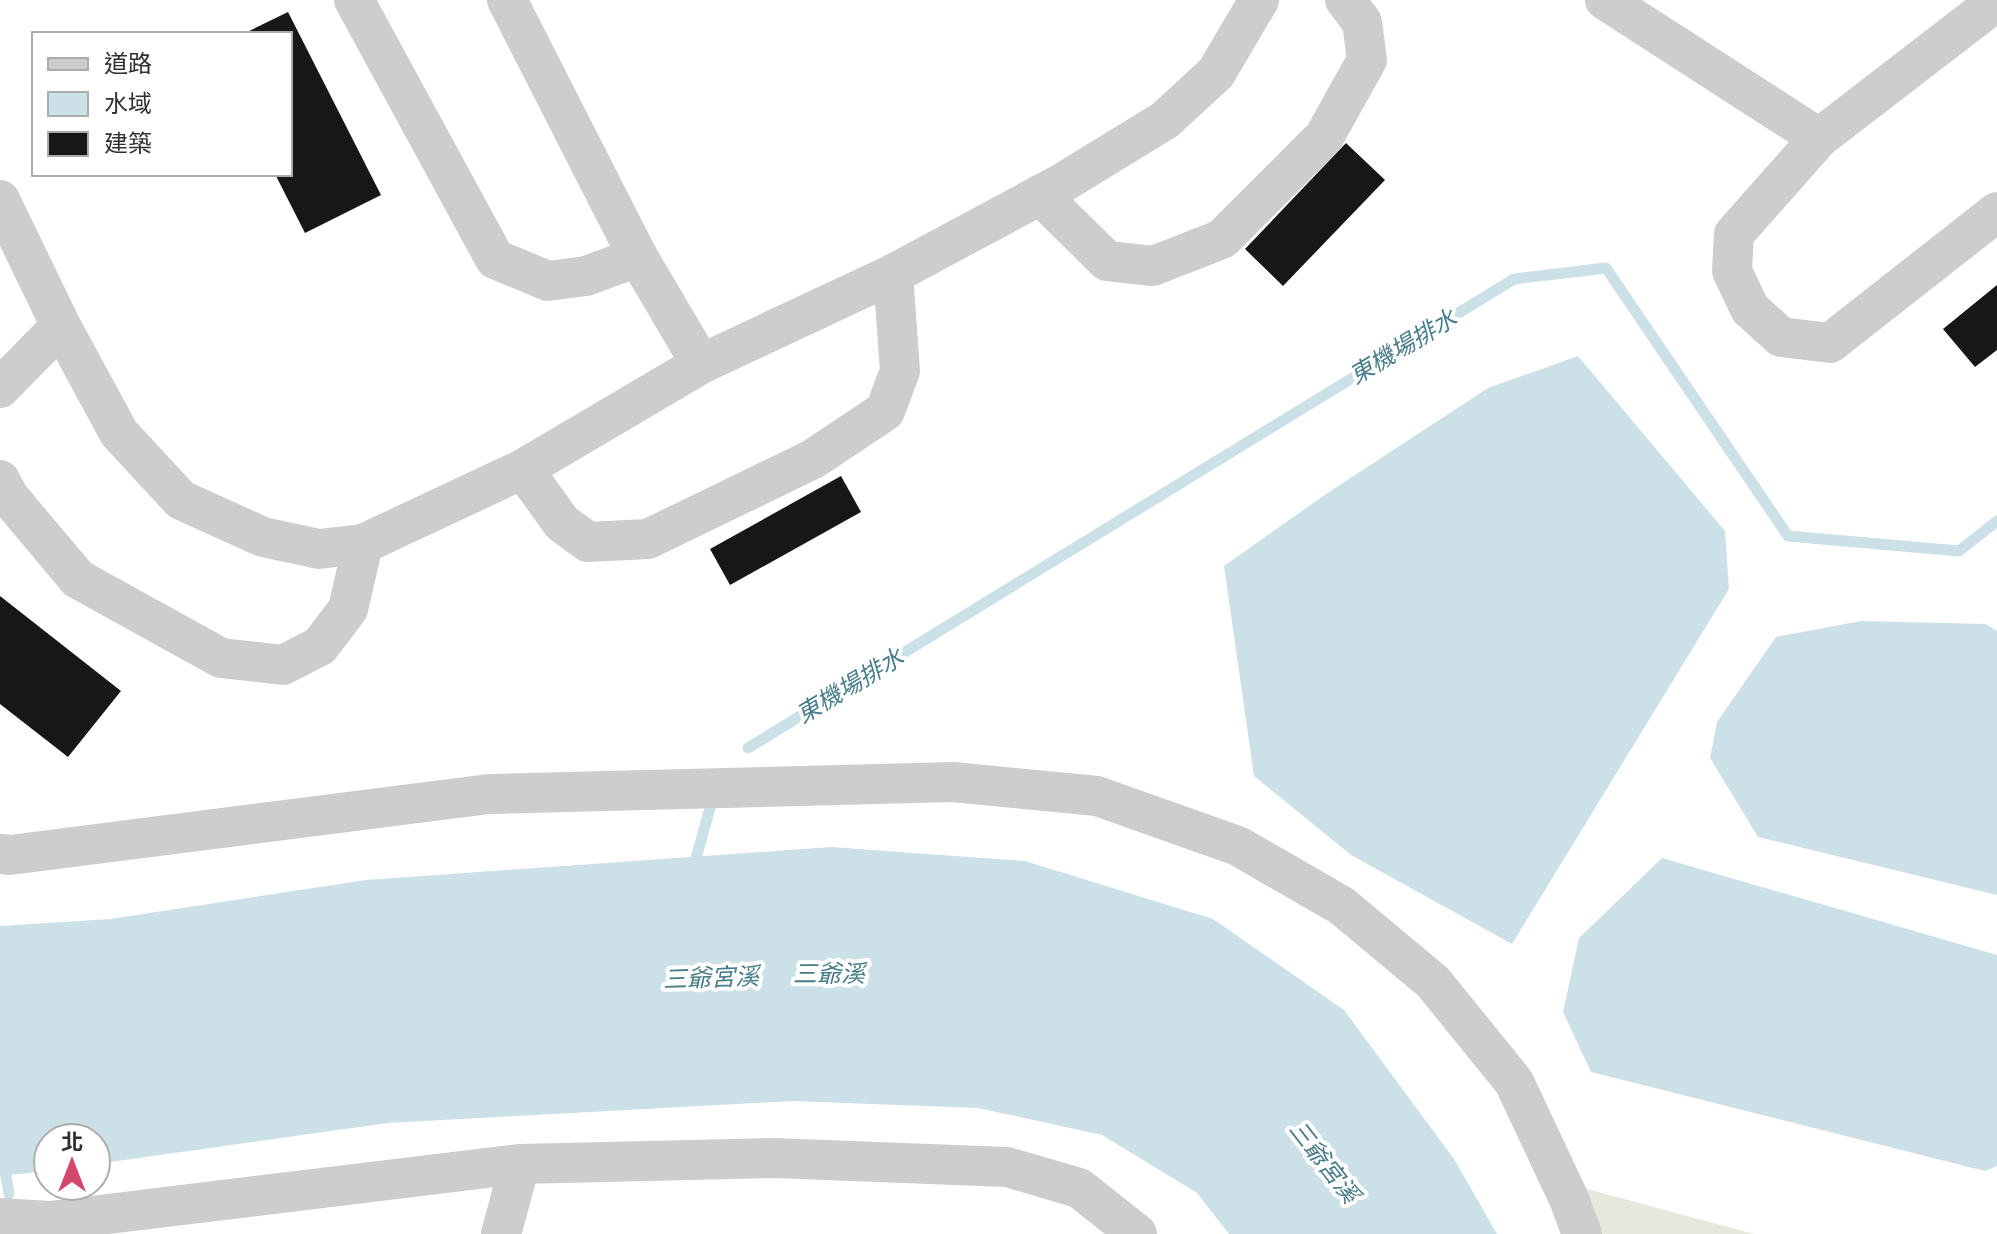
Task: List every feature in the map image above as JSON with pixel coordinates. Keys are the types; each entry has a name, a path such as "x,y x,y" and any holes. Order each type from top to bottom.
{"lane":[{"path":"354,0 495,259 548,281 586,276 638,257"},
{"path":"507,0 638,257 701,364"},
{"path":"2,207 119,433 181,500 263,537 319,549 363,544 523,469 701,364 893,274 1040,195 1165,120 1216,73 1259,0"},
{"path":"1040,195 1107,261 1153,266 1222,239 1324,137 1367,60 1362,22 1345,0"},
{"path":"1605,0 1819,138"},
{"path":"1997,1 1819,138 1734,234 1732,271 1750,309 1781,337 1830,343 1997,212"},
{"path":"523,469 562,523 588,542 648,539 813,459 885,411 900,371 893,274"},
{"path":"0,388 61,326"},
{"path":"0,480 9,497 78,579 221,658 283,665 320,646 348,609 363,544"},
{"path":"0,854 489,794 953,782 1097,796 1238,846 1342,906 1433,982 1514,1082 1569,1199 1582,1234"},
{"path":"0,1218 48,1228 520,1164 774,1158 1007,1167 1079,1188 1137,1234"},
{"path":"501,1234 520,1164"}],"shaded area":[{"path":"1576,1186 1754,1234 1602,1234"}],"water":[{"path":"1578,356 1725,531 1729,589 1512,944 1351,855 1254,776 1224,566 1326,494 1488,388"},
{"path":"1861,621 1986,624 1997,631 1997,895 1758,837 1710,758 1717,722 1776,637"},
{"name":"三爺溪","path":"831,847 1025,861 1213,919 1344,1010 1454,1159 1497,1234 1229,1234 1197,1193 1102,1135 978,1108 793,1101 388,1123 112,1162 112,1122 32,1122 32,1173 0,1176 0,926 110,919 366,880"},
{"path":"1662,858 1997,955 1997,1166 1985,1171 1591,1072 1563,1012 1579,938"}],"building":[{"path":"288,12 381,195 305,233 276,176 292,176 292,32 247,32"},
{"path":"1346,143 1385,180 1283,286 1245,249"},
{"path":"1997,285 1997,350 1975,367 1943,329"},
{"path":"841,476 861,512 730,585 710,549"},
{"path":"0,596 121,691 68,757 0,704"}],"waterway":[{"name":"東機場排水","path":"748,748 1514,279 1606,268 1788,536 1959,551 1997,521"},
{"name":"東機場排水","path":"693,869 710,808"},
{"path":"0,1140 9,1194"}],"water label":[{"name":"三爺宮溪","path":"711,978"},
{"name":"三爺宮溪","path":"1324,1162"}]}
